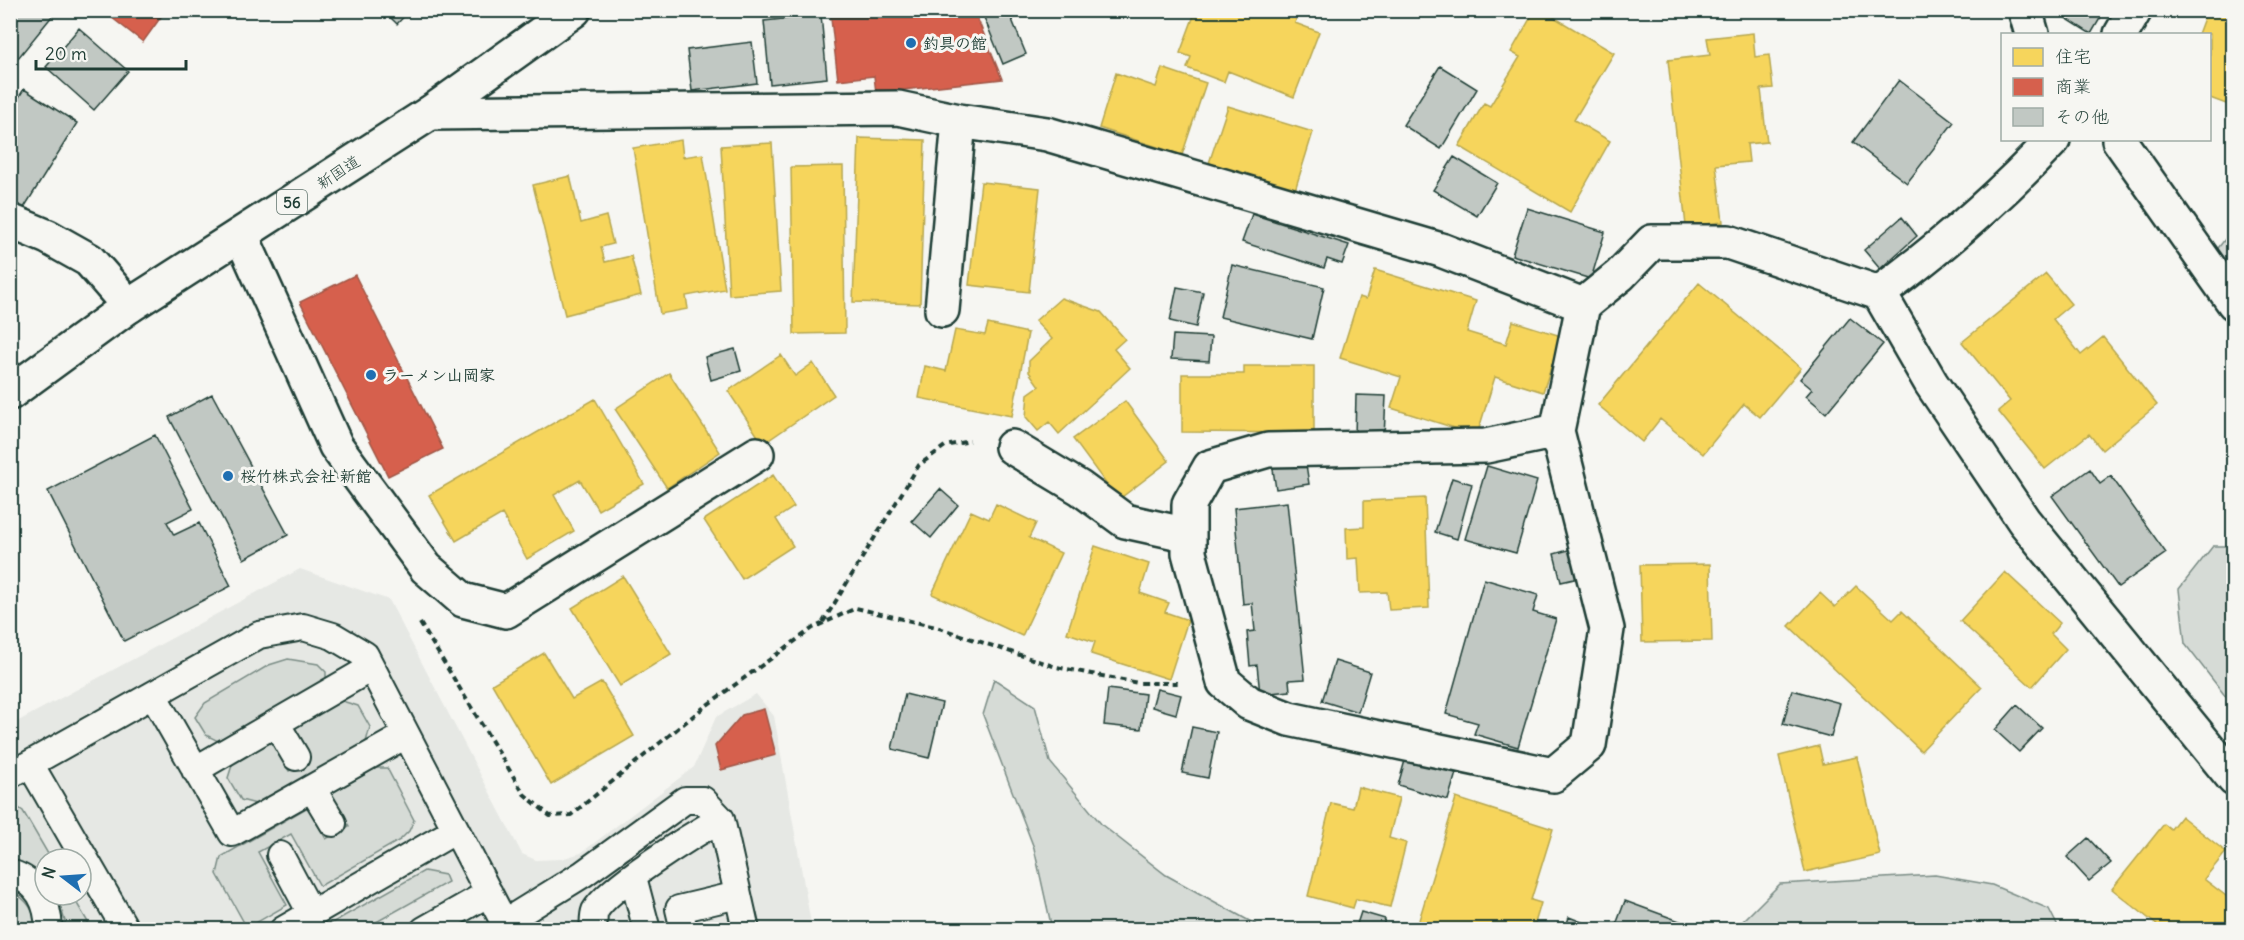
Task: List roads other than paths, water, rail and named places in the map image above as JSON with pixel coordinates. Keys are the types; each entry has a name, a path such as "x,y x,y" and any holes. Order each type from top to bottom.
{"street":[{"name":"新国道","path":"10,393 129,306 430,113 574,10"},
{"path":"2025,10 2032,33"},
{"path":"2122,33 2135,10"},
{"path":"430,113 898,108 959,121 1047,134 1441,250 1583,304"},
{"path":"942,310 959,121"},
{"path":"1879,293 1927,258 2012,183 2053,141"},
{"path":"2120,141 2234,303"},
{"path":"10,221 48,237 88,260 129,306"},
{"path":"241,235 336,446 426,568 463,600 506,611 757,454"},
{"path":"1557,431 1486,446 1268,450 1210,467 1189,504 1189,553 1224,682 1249,703 1289,719 1553,775 1589,745 1607,629 1557,431 1583,304 1620,275 1652,242 1728,242 1879,293 1931,383 2024,521 2234,779"},
{"path":"1012,447 1080,488 1125,521 1190,535"}],"lane":[{"path":"126,930 20,770 259,635 303,627 333,636 365,655 506,926 685,800 703,800 721,819 746,930"},
{"path":"195,770 371,668"},
{"path":"153,695 232,833 406,735"},
{"path":"276,723 296,757"},
{"path":"312,788 333,823"},
{"path":"593,930 594,913 608,895 699,831 721,819"},
{"path":"283,930 456,830"},
{"path":"280,855 311,913"},
{"path":"10,873 20,876 36,888 48,907 49,930"},
{"path":"633,877 647,930"},
{"path":"424,930 489,893"},
{"path":"684,930 679,909 738,895"}],"place":[{"name":"釣具の館","path":"911,43"},
{"name":"ラーメン山岡家","path":"371,375"},
{"name":"桜竹株式会社 新館","path":"228,476"}]}
